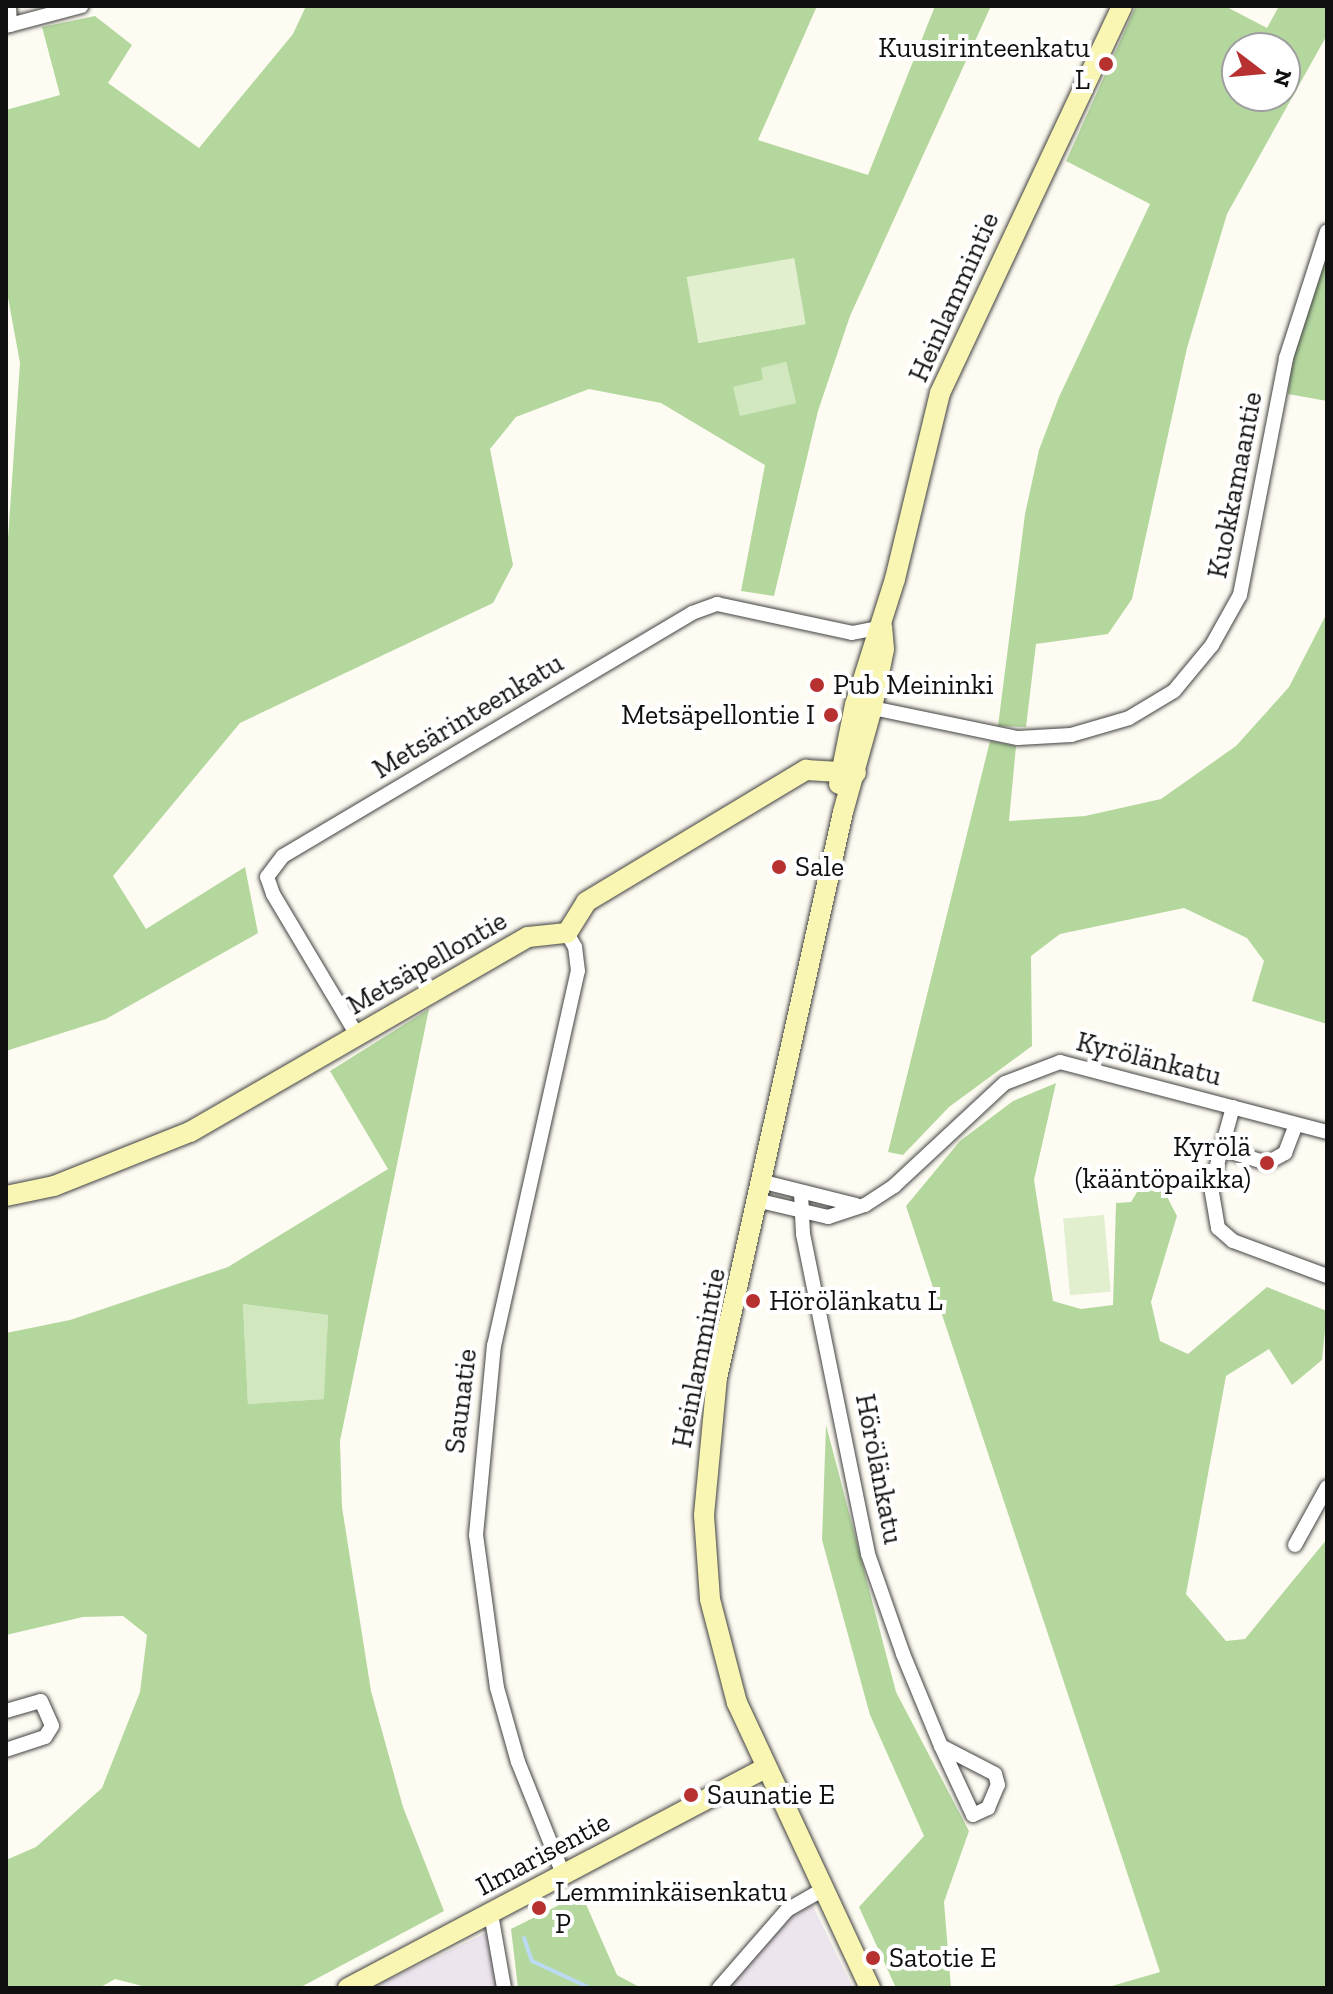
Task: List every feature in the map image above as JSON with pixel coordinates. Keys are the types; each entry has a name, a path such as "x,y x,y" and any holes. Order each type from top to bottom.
{"street":[{"path":"9,6 8,25 81,6"},
{"name":"Heinlammintie","path":"870,1988 764,1769 717,1636 704,1515 717,1378 762,1192 843,812 848,772 863,706 870,649 882,627 940,393 1122,6"},
{"name":"Kuokkamaantie","path":"863,706 1018,738 1071,735 1129,718 1174,691 1212,645 1240,595 1286,358 1327,231"},
{"name":"Metsärinteenkatu","path":"357,1035 273,894 267,877 283,856 692,613 717,604 852,633 882,627"},
{"path":"567,933 586,902 806,770 848,772"},
{"name":"Metsäpellontie","path":"6,1196 54,1186 190,1132 528,937 567,933"},
{"name":"Saunatie","path":"563,1874 518,1762 497,1688 476,1535 494,1346 578,971 575,947 567,933"},
{"name":"Kyrölänkatu","path":"762,1192 799,1210 828,1217 861,1206 894,1186 1005,1083 1045,1065 1085,1065 1327,1132"},
{"path":"1233,1107 1211,1187 1218,1228 1233,1241 1327,1276"},
{"path":"1221,1149 1267,1163 1285,1153 1296,1125"},
{"path":"762,1192 801,1193 861,1206"},
{"name":"Hörölänkatu","path":"801,1193 799,1210 868,1554 941,1746 973,1815 988,1808 998,1785 995,1774 941,1746"},
{"path":"1295,1545 1327,1487"},
{"path":"6,1711 41,1701 52,1726 45,1737 6,1750"},
{"name":"Ilmarisentie","path":"348,1988 764,1769"},
{"path":"719,1988 787,1910 822,1890"},
{"path":"491,1914 504,1988"}],"shaded area":[{"path":"812,1904 853,1988 728,1988 792,1914"},
{"path":"490,1931 498,1988 371,1988"}],"green space":[{"path":"306,6 817,6 758,140 868,175 935,6 991,6 850,316 818,411 774,596 741,591 765,465 661,403 589,389 516,417 490,449 513,565 493,603 240,723 113,876 146,929 245,867 258,933 106,1019 6,1051 6,568 20,363 6,287 6,110 60,95 42,27 95,16 132,45 108,83 199,148 293,34","holes":["794,259 805,324 698,343","786,362 796,403 740,416 733,387 763,380 761,368"]},
{"path":"1136,6 1225,6 1267,28 1279,6 1327,6 1327,35 1301,82 1301,32 1221,32 1221,112 1284,112 1227,214 1187,348 1132,599 1108,634 1036,644 1026,727 998,726 1025,514 1039,450 1059,397 1150,204 1066,161"},
{"path":"1327,250 1327,401 1288,394 1292,360"},
{"path":"794,258 806,324 698,343 687,277"},
{"path":"786,362 796,403 740,417 732,387 763,380 760,368"},
{"path":"1327,613 1327,1024 1252,1001 1264,961 1247,938 1184,908 1060,934 1031,956 1032,1046 949,1107 903,1155 888,1152 990,741 1016,746 1009,821 1085,816 1161,799 1236,746 1289,687"},
{"path":"429,1009 340,1441 342,1507 371,1691 403,1807 444,1911 299,1988 150,1988 115,1979 99,1988 6,1988 6,1860 36,1847 102,1788 140,1692 147,1635 123,1616 83,1617 6,1635 6,1333 70,1320 228,1267 388,1169 330,1071","holes":["243,1304 328,1315 324,1399 248,1404"]},
{"path":"1056,1083 1034,1180 1053,1301 1081,1309 1113,1305 1116,1203 1131,1202 1143,1182 1162,1187 1177,1216 1151,1302 1160,1341 1188,1354 1267,1287 1327,1311 1322,1360 1292,1385 1269,1349 1226,1376 1186,1594 1226,1641 1245,1639 1327,1539 1327,1988 1105,1988 1160,1972 906,1206 960,1141 1013,1101"},
{"path":"1104,1215 1111,1292 1070,1295 1063,1219"},
{"path":"243,1304 328,1315 325,1399 248,1404"},
{"path":"826,1425 896,1692 969,1831 944,1902 951,1988 896,1988 859,1907 924,1836 870,1715 822,1540"},
{"path":"578,1886 617,1975 641,1988 518,1988 511,1929 563,1903"}],"waterway":[{"path":"524,1938 532,1961 590,1988"}],"place":[{"name":"Kuusirinteenkatu L","path":"1106,64"},
{"name":"Pub Meininki","path":"817,685"},
{"name":"Metsäpellontie I","path":"831,715"},
{"name":"Sale","path":"779,867"},
{"name":"Kyrölä (kääntöpaikka)","path":"1267,1163"},
{"name":"Hörölänkatu L","path":"753,1301"},
{"name":"Saunatie E","path":"691,1795"},
{"name":"Lemminkäisenkatu P","path":"539,1908"},
{"name":"Satotie E","path":"873,1958"}]}
